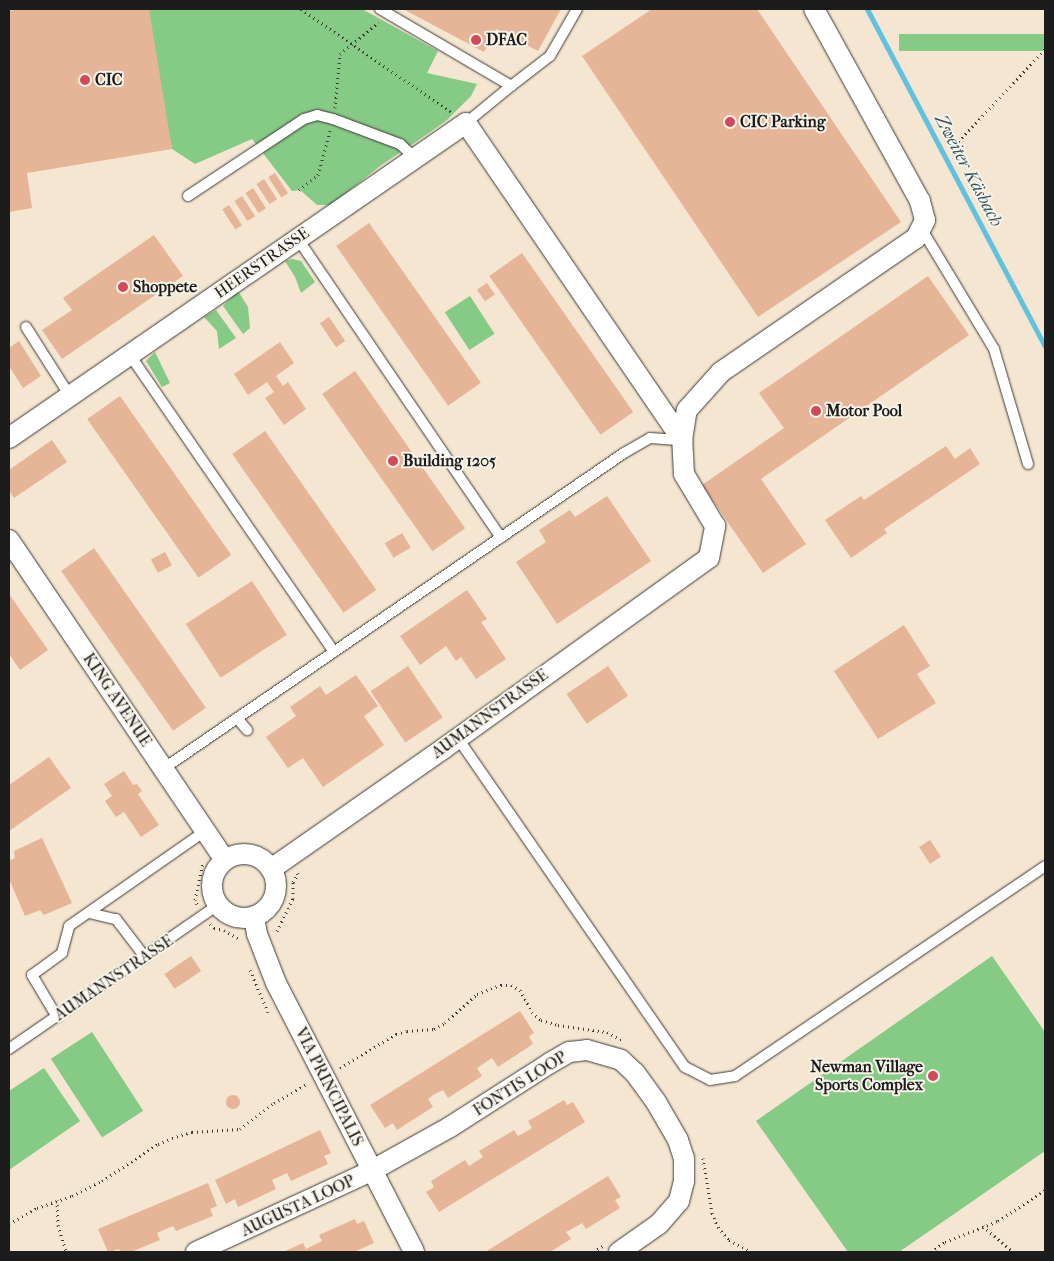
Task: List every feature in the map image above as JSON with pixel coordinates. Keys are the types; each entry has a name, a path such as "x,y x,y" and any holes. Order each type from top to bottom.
{"street":[{"path":"682,440 687,410 721,372 916,238 924,220 920,201 814,9"},
{"name":"HEERSTRASSE","path":"9,438 466,123"},
{"path":"466,123 682,440"},
{"name":"AUMANNSTRASSE","path":"279,863 313,831 443,749 457,737 709,558 715,526 684,474 682,440"},
{"name":"KING AVENUE","path":"9,540 163,769 197,836 225,860"},
{"path":"245,854 264,861 279,863 274,897 270,906 254,917 244,918 211,911 211,886 218,867 225,860 245,854"},
{"name":"VIA PRINCIPALIS","path":"254,917 266,961 414,1252"},
{"name":"FONTIS LOOP","path":"372,1171 450,1127 569,1052 587,1050 604,1054 621,1060 635,1073 656,1102 678,1140 684,1158 684,1181 679,1200 665,1219 619,1252"},
{"name":"AUGUSTA LOOP","path":"196,1252 372,1171"}],"lane":[{"path":"466,123 550,56 577,9"},
{"path":"382,14 511,86"},
{"path":"188,196 304,119 317,115 333,119 400,144 415,158"},
{"path":"921,228 994,349 1028,464"},
{"path":"298,239 502,538"},
{"path":"26,328 70,396"},
{"path":"130,355 334,652"},
{"path":"163,769 624,453 650,438 682,440"},
{"path":"237,718 247,730"},
{"path":"457,737 685,1067 710,1080 735,1076 1045,866"},
{"path":"57,1017 32,975 62,953 69,926 197,836"},
{"name":"AUMANNSTRASSE","path":"9,1048 211,911"},
{"path":"89,913 116,919 145,957"}],"path":[{"path":"301,9 466,123"},
{"path":"300,190 318,175 333,119 340,54 382,14"},
{"path":"955,145 1045,49"},
{"path":"197,836 204,863 195,900 211,911"},
{"path":"279,863 298,874 293,882 293,898 277,929 279,938"},
{"path":"336,1059 345,1077"},
{"path":"9,1224 37,1208 102,1181 158,1144 172,1138 192,1132 240,1129 287,1094 323,1076"},
{"path":"931,1252 945,1242 998,1220 1045,1190"},
{"path":"57,1200 58,1224 66,1252"},
{"path":"982,1226 1013,1252"}],"green space":[{"path":"145,9 362,9 438,51 427,73 477,84 471,96 447,120 380,166 331,205 317,205 300,190 292,191 252,139 195,164 172,149"},
{"path":"899,34 1045,34 1045,51 899,51"},
{"path":"292,259 301,261 315,282 301,293 295,277 285,261"},
{"path":"238,291 248,307 250,328 243,334 223,306"},
{"path":"470,296 495,334 469,350 445,312"},
{"path":"216,310 236,338 219,349 217,331 204,317"},
{"path":"155,352 170,383 162,387 146,361"},
{"name":"Newman Village Sports Complex","path":"992,956 1045,1032 1045,1151 899,1252 848,1252 756,1121"},
{"path":"92,1032 143,1111 102,1138 51,1059"},
{"path":"44,1068 80,1121 9,1170 9,1091"}],"building":[{"name":"CIC","path":"20,9 149,9 172,149 27,173 32,208 9,212 9,11"},
{"name":"DFAC","path":"403,9 561,9 538,51 496,29 484,52"},
{"name":"CIC Parking","path":"652,9 757,9 901,222 758,317 582,56"},
{"path":"275,173 288,193 281,197 268,177"},
{"path":"264,179 277,199 270,204 256,184"},
{"path":"253,188 266,208 259,213 245,193"},
{"path":"242,196 255,216 248,221 234,201"},
{"path":"229,205 242,225 235,229 222,209"},
{"path":"369,223 481,383 448,406 336,246"},
{"name":"Shoppete","path":"154,235 183,276 62,359 42,330 72,310 63,298"},
{"path":"522,253 633,412 601,435 489,276"},
{"name":"Motor Pool","path":"928,276 969,335 761,479 806,544 763,573 702,485 784,428 759,393"},
{"path":"487,283 495,295 485,301 477,290"},
{"path":"329,317 345,341 336,347 320,323"},
{"path":"19,341 41,376 23,388 9,366 9,348"},
{"path":"280,342 294,363 276,376 283,386 288,382 306,409 284,425 265,398 274,392 267,382 248,395 234,374"},
{"name":"Building 1205","path":"355,371 465,528 432,551 322,394"},
{"path":"120,396 231,555 199,578 87,419"},
{"path":"265,431 376,590 344,613 232,454"},
{"path":"52,440 67,462 14,498 9,490 9,470"},
{"path":"946,446 955,459 970,448 980,464 884,529 887,533 851,558 825,520 861,496 864,500"},
{"path":"607,496 651,561 557,624 516,562 546,542 539,530 570,510 575,517"},
{"path":"402,533 411,548 394,558 385,543"},
{"path":"94,548 206,708 173,731 61,571"},
{"path":"165,552 172,565 158,573 151,560"},
{"path":"252,581 287,635 221,678 186,624"},
{"path":"467,590 487,619 481,622 506,659 476,679 461,657 456,661 446,646 420,665 400,636"},
{"path":"9,594 48,650 20,670 9,654"},
{"path":"904,625 930,666 917,674 936,703 878,739 834,671"},
{"path":"408,666 443,717 405,743 371,691"},
{"path":"608,666 628,696 587,724 567,694"},
{"path":"356,675 378,706 364,716 384,745 323,787 303,758 288,768 266,737 296,716 290,707 320,686 326,695"},
{"path":"49,757 71,788 9,831 9,785"},
{"path":"124,771 133,785 137,784 142,791 138,794 159,825 141,837 124,812 116,817 105,801 112,796 104,784"},
{"path":"42,838 72,903 44,915 40,910 25,916 9,879 9,861 15,858 14,851"},
{"path":"930,840 941,857 930,864 919,847"},
{"path":"191,956 201,971 175,989 164,974"},
{"path":"520,1011 534,1033 529,1036 533,1044 498,1067 492,1058 477,1068 482,1076 448,1098 443,1090 433,1095 428,1099 433,1107 397,1130 393,1123 385,1128 370,1105"},
{"path":"230,1095 236,1095 240,1102 236,1109 230,1109 226,1105 226,1099"},
{"path":"564,1100 567,1105 573,1102 585,1122 439,1212 426,1192 434,1187 431,1181 465,1160 469,1166 483,1157 479,1151 514,1130 518,1136 524,1133 532,1128 528,1121"},
{"path":"320,1130 331,1153 324,1156 328,1164 291,1181 287,1173 272,1180 276,1189 238,1207 235,1199 226,1204 215,1180"},
{"path":"608,1176 621,1197 615,1200 620,1208 586,1229 582,1223 566,1232 571,1239 550,1252 485,1252"},
{"path":"208,1183 217,1206 210,1209 213,1216 176,1231 173,1226 157,1233 160,1240 131,1252 120,1252 119,1249 108,1252 98,1229"},
{"path":"355,1219 357,1224 364,1221 374,1243 354,1252 283,1252 303,1243 306,1249 322,1241 319,1235"}],"waterway":[{"name":"Zweiter Käsbach","path":"867,9 1045,347"}],"place":[{"name":"DFAC","path":"476,40"},
{"name":"CIC","path":"85,80"},
{"name":"CIC Parking","path":"730,122"},
{"name":"Shoppete","path":"123,287"},
{"name":"Motor Pool","path":"816,411"},
{"name":"Building 1205","path":"393,461"},
{"name":"Newman Village Sports Complex","path":"933,1076"}]}
